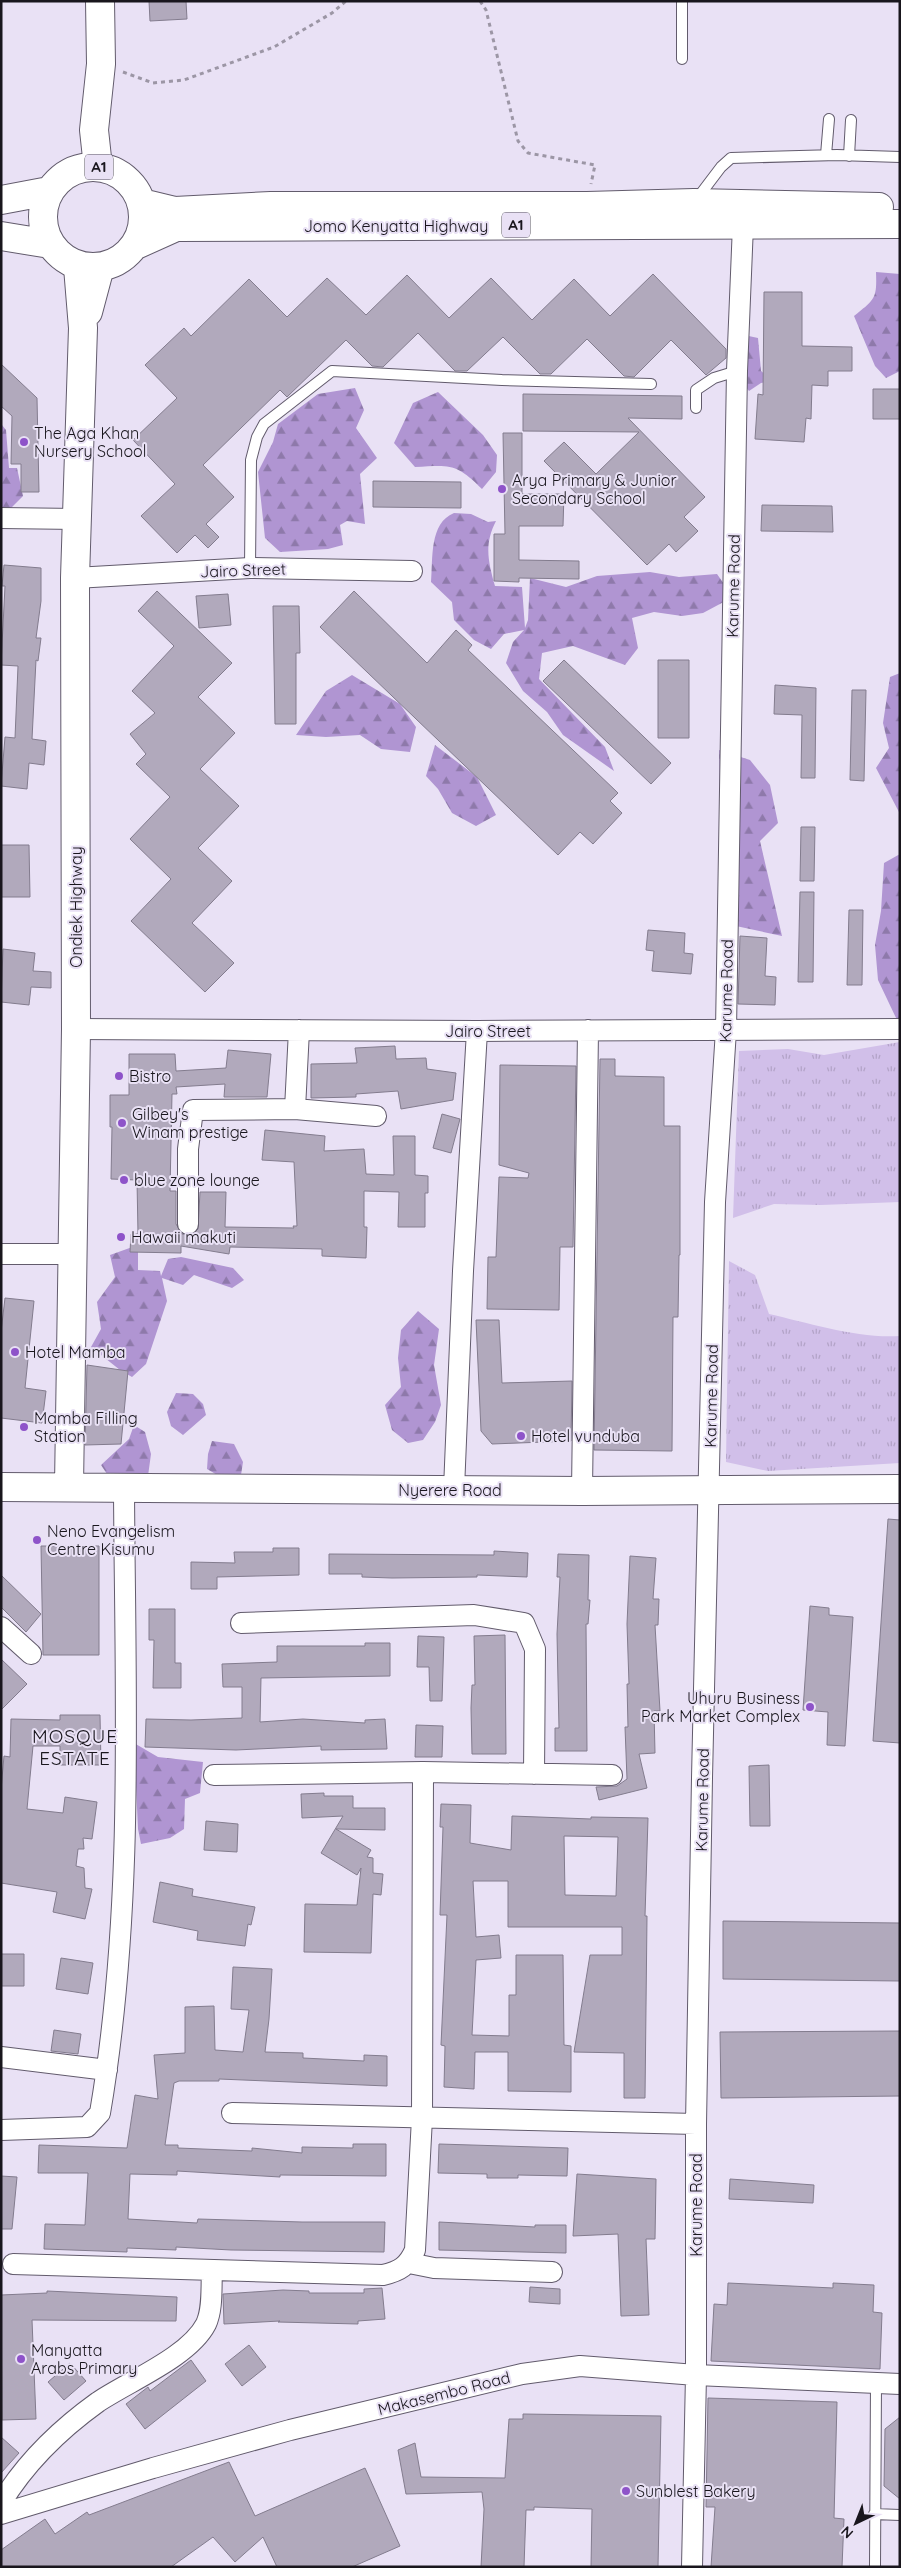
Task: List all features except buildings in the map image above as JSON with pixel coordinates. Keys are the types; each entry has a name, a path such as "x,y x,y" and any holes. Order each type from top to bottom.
{"main road":[{"path":"90,167 101,64 100,1"},
{"name":"A1","path":"49,191 60,178 90,167 114,171 126,179 136,190 142,203"},
{"path":"1,200 49,191 42,216 44,231 50,244 59,255 89,267"},
{"path":"136,245 143,225 142,203"},
{"name":"Jomo Kenyatta Highway","path":"142,203 176,211 271,206 587,206 694,203 900,207"},
{"name":"Jomo Kenyatta Highway","path":"89,267 114,264 126,256 136,245 176,226 684,223 743,225 900,224"},
{"path":"1,236 50,244"},
{"name":"Ondiek Highway","path":"69,1486 76,1029 75,578 83,328 89,267"},
{"name":"Nyerere Road","path":"1,1487 582,1491 900,1489"}],"street":[{"name":"Karume Road","path":"692,2567 696,2375 696,2124 714,1202 726,1030 737,371 743,225"},
{"path":"1,518 76,520"},
{"name":"Jairo Street","path":"75,578 250,568 412,571"},
{"name":"Jairo Street","path":"76,1029 477,1031 900,1029"},
{"path":"294,1109 299,1030"},
{"path":"582,1491 588,1030"},
{"path":"454,1490 463,1271 477,1031"},
{"path":"188,1224 188,1149 193,1110 294,1109 376,1116"},
{"path":"1,1254 74,1254"},
{"path":"1,2130 87,2127 100,2113 116,1998 126,1832 124,1488"},
{"path":"241,1623 474,1615 524,1623 535,1649 534,1774"},
{"path":"1,1626 31,1654"},
{"path":"12,2264 383,2275 396,2272 409,2263 415,2250 422,2118 423,1772"},
{"path":"214,1775 423,1772 612,1775"},
{"path":"1,2056 107,2070"},
{"path":"232,2113 696,2124"},
{"path":"409,2263 434,2268 552,2272"},
{"path":"1,2503 34,2457 62,2429 99,2401 171,2358 198,2336 206,2323 210,2307 212,2271"},
{"name":"Makasembo Road","path":"1,2514 153,2468 290,2430 522,2374 580,2366 696,2375 900,2384"}],"lane":[{"path":"682,1 682,59"},
{"path":"826,156 829,119"},
{"path":"849,156 851,120"},
{"path":"694,203 720,167 731,158 900,157"},
{"path":"250,568 251,460 256,437 264,424 332,371 502,380 651,384"},
{"path":"696,408 696,390 714,378 737,371"},
{"path":"875,2567 876,2382"},
{"path":"874,2514 900,2515"}],"path":[{"path":"101,64 153,83 184,80 274,47 332,13 346,1"},
{"path":"480,1 486,10 518,141 528,153 595,164 587,206"}],"green space":[{"path":"876,272 900,274 900,371 886,378 875,366 854,316 873,298 876,288"},
{"path":"744,335 758,338 761,371 773,381 761,383 749,391 740,379"},
{"path":"355,388 364,410 356,428 377,458 360,474 365,524 347,521 340,525 343,545 328,549 280,552 265,538 258,472 273,442 278,424 318,394"},
{"path":"438,392 483,435 497,455 496,472 482,489 466,474 452,467 415,467 394,443 413,403"},
{"path":"2,425 6,430 9,468 17,468 23,496 5,514 1,514"},
{"path":"454,513 471,514 488,522 496,521 490,537 488,553 495,586 522,587 525,628 528,620 530,578 566,587 597,576 650,572 679,577 717,574 733,597 703,613 682,616 654,612 632,618 638,648 625,665 573,646 542,653 539,679 605,747 614,771 563,735 547,712 523,691 506,663 513,642 524,630 504,634 491,649 474,640 454,620 452,602 431,582 436,533 446,518"},
{"path":"900,673 900,814 876,768 889,748 883,723 890,677"},
{"path":"352,675 400,704 416,727 410,752 381,749 360,735 326,737 296,735 326,691"},
{"path":"435,745 477,777 496,815 476,826 452,813 438,789 426,776"},
{"path":"719,750 750,760 770,785 778,823 760,841 782,936 736,926 738,890 721,836"},
{"path":"900,854 900,1019 897,1020 878,980 875,945 881,911 884,863"},
{"path":"900,1042 900,1202 821,1205 774,1204 733,1218 739,1051 788,1049 824,1055"},
{"path":"138,1245 138,1270 160,1271 161,1276 168,1259 181,1257 233,1268 244,1280 232,1288 194,1275 183,1285 162,1278 167,1301 146,1364 132,1377 91,1347 101,1329 97,1302 115,1277 110,1255"},
{"path":"729,1261 755,1275 769,1314 851,1333 900,1336 900,1463 768,1471 726,1462"},
{"path":"418,1311 439,1329 434,1365 441,1405 435,1422 423,1440 408,1443 392,1430 385,1405 401,1387 398,1358 401,1330"},
{"path":"176,1393 193,1394 203,1404 206,1415 183,1435 171,1426 167,1412"},
{"path":"134,1425 145,1432 151,1454 148,1476 109,1477 101,1465 129,1439"},
{"path":"212,1441 234,1444 243,1462 241,1475 219,1476 207,1469 208,1454"},
{"path":"134,1743 158,1757 203,1762 200,1793 185,1799 184,1829 170,1838 141,1844 138,1829"}],"place":[{"name":"The Aga Khan Nursery School","path":"24,442"},
{"name":"Arya Primary & Junior Secondary School","path":"502,489"},
{"name":"Bistro","path":"119,1076"},
{"name":"Gilbey's Winam prestige","path":"122,1123"},
{"name":"blue zone lounge","path":"124,1180"},
{"name":"Hawaii makuti","path":"121,1237"},
{"name":"Hotel Mamba","path":"15,1352"},
{"name":"Mamba Filling Station","path":"24,1427"},
{"name":"Hotel vunduba","path":"521,1436"},
{"name":"Neno Evangelism Centre Kisumu","path":"37,1540"},
{"name":"Uhuru Business Park Market Complex","path":"810,1707"},
{"name":"Manyatta Arabs Primary","path":"21,2359"},
{"name":"Sunblest Bakery","path":"626,2491"}],"district":[{"name":"MOSQUE ESTATE","path":"75,1747"}]}
